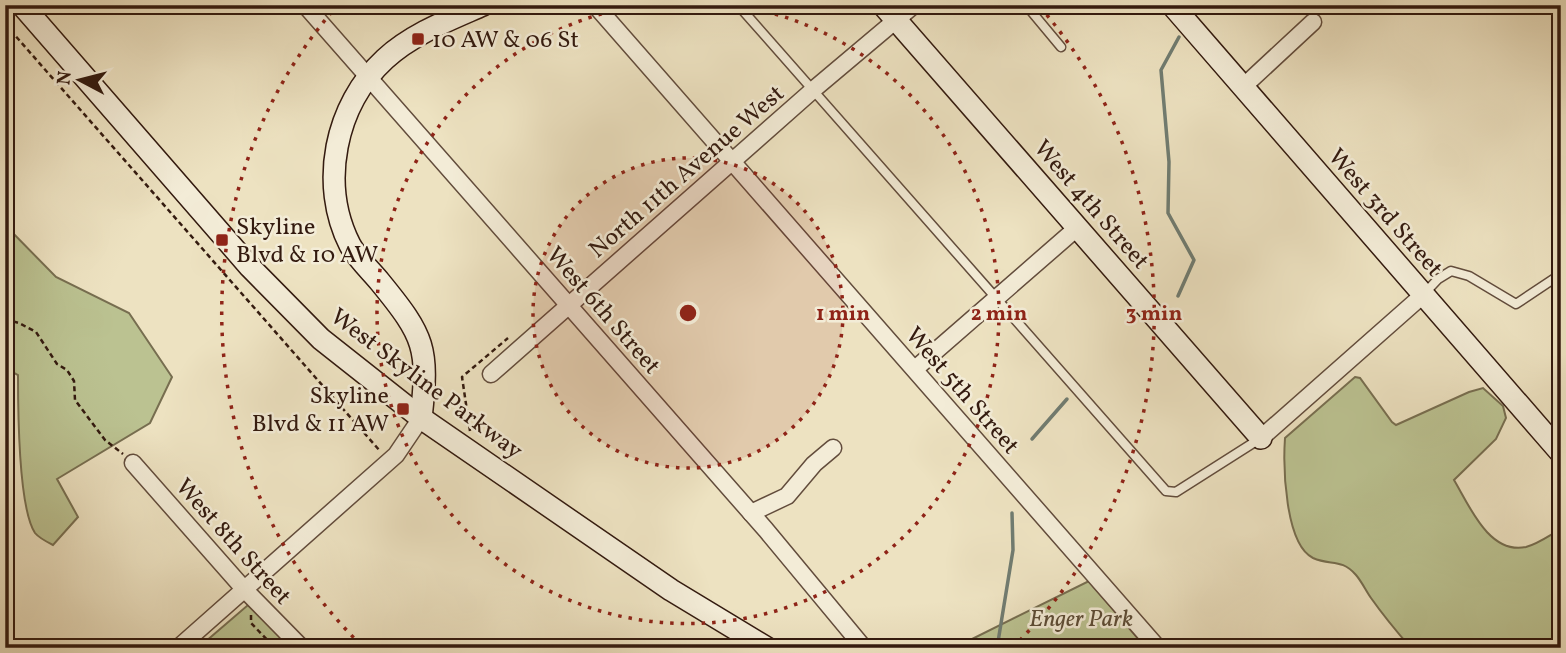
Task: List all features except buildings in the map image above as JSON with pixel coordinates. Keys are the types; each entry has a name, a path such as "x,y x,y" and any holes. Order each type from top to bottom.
{"street":[{"name":"West Skyline Parkway","path":"22,5 250,267 293,312 348,362 421,418 671,590 767,648"},
{"name":"West 6th Street","path":"306,5 751,513 864,648"},
{"path":"178,648 396,455 421,418 426,374 421,341 408,317 350,246 334,185 335,152 346,112 368,77 386,58 410,40 483,5"},
{"name":"West 5th Street","path":"595,5 1158,648"},
{"name":"North 11th Avenue West","path":"491,374 813,90 890,13 914,5"},
{"name":"West 3rd Street","path":"1172,5 1561,453"},
{"name":"West 4th Street","path":"890,13 1261,438"},
{"path":"1243,87 1313,22"},
{"path":"915,369 1078,227"},
{"path":"1261,438 1423,295"},
{"path":"751,513 787,496 814,464 833,448"},
{"name":"West 8th Street","path":"133,463 244,589 302,648"}],"lane":[{"path":"738,5 1166,491 1180,490 1261,438"},
{"path":"1026,5 1061,47"},
{"path":"1423,295 1438,279 1451,271 1469,276 1516,304 1561,274"}],"path":[{"path":"5,24 389,461"},
{"path":"5,319 36,332 57,364 67,370 74,381 75,400 105,440 133,463"},
{"path":"468,451 472,443 461,377 512,335"}],"green space":[{"path":"5,225 56,277 129,313 172,377 150,423 57,479 78,517 53,545 35,533 25,502 20,457 18,375 5,368"},
{"path":"1355,377 1360,378 1396,425 1483,388 1503,406 1506,418 1496,439 1454,480 1482,526 1501,543 1526,547 1561,529 1561,648 1411,648 1351,570 1341,564 1313,558 1304,550 1291,522 1286,485 1285,438"},
{"name":"Enger Park","path":"1089,581 1146,648 954,648"},
{"path":"248,605 292,648 198,648"}],"waterway":[{"path":"1178,296 1194,260 1168,213 1169,162 1161,70 1179,37"},
{"path":"1032,439 1067,399"},
{"path":"997,648 1013,550 1012,513"}],"place":[{"name":"10 AW & 06 St","path":"418,39"},
{"name":"Skyline Blvd & 10 AW","path":"222,240"},
{"name":"Skyline Blvd & 11 AW","path":"403,409"}]}
